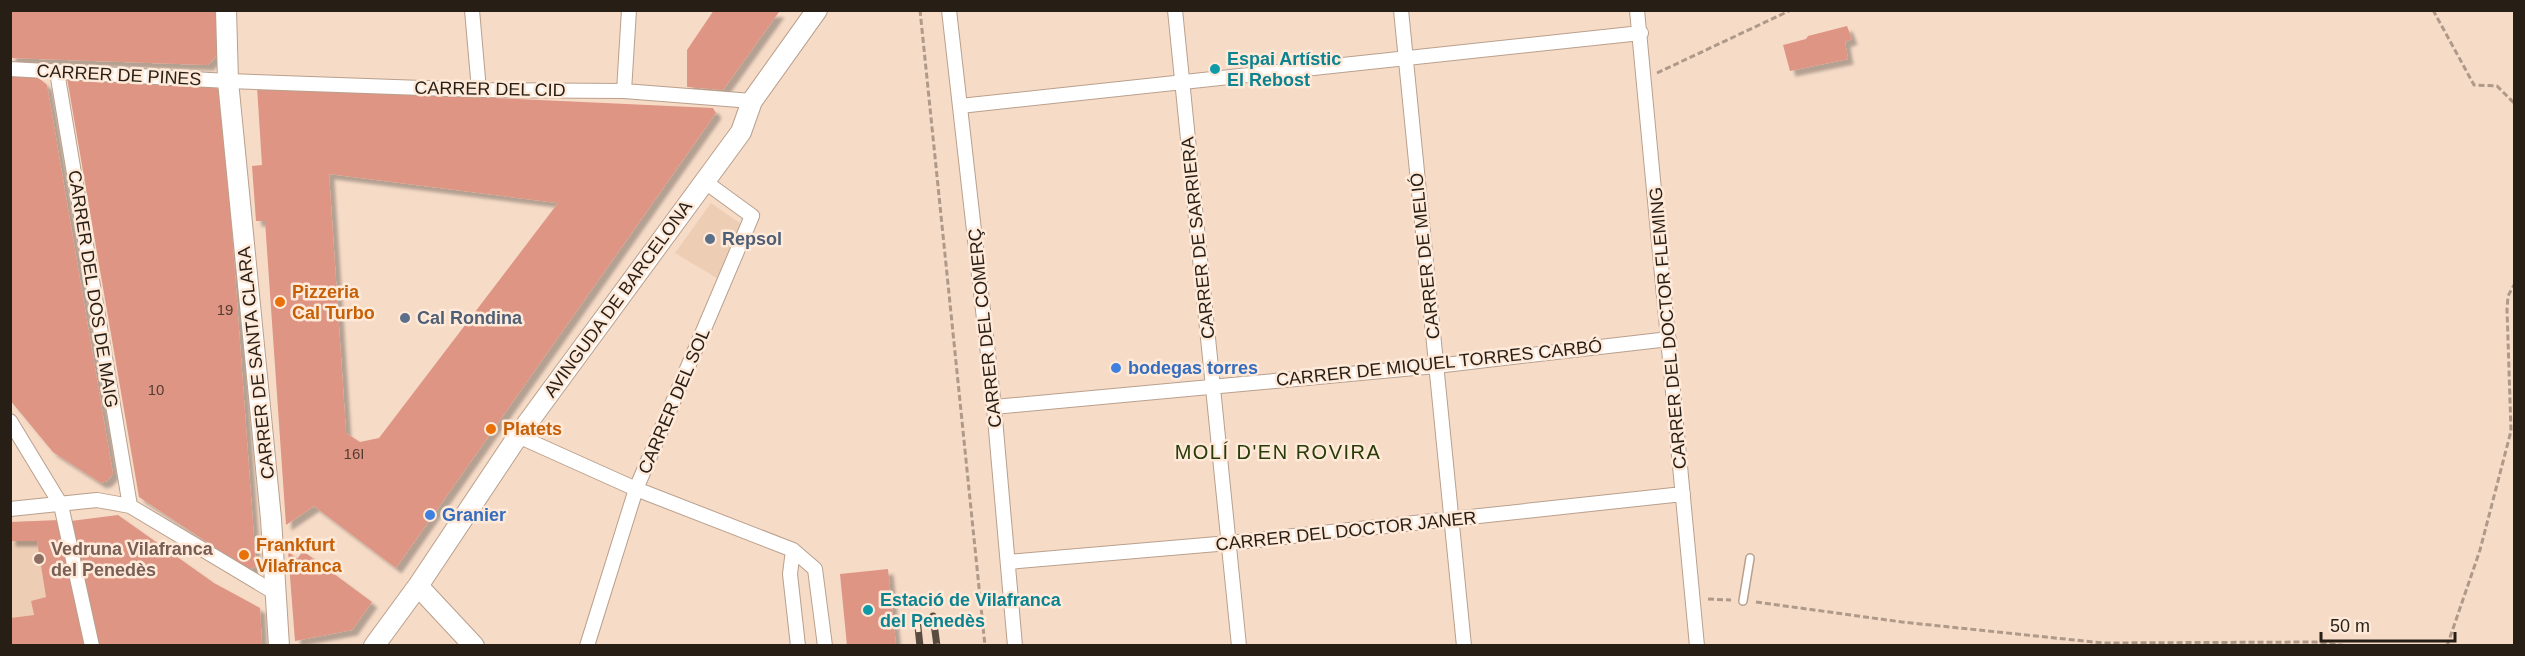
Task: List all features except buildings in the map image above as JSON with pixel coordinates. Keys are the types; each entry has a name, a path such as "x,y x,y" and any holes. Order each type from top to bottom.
{"street":[{"name":"CARRER DE SANTA CLARA","path":"226,10 228,81 277,594 279,645"},
{"path":"472,10 479,90"},
{"path":"624,91 629,10"},
{"name":"AVINGUDA DE BARCELONA","path":"374,645 418,586 518,436 741,132 752,101 817,10"},
{"name":"CARRER DEL COMERÇ","path":"949,10 994,407 1016,645"},
{"name":"CARRER DE SARRIERA","path":"1175,10 1239,645"},
{"name":"CARRER DE MELIÓ","path":"1401,10 1464,645"},
{"name":"CARRER DEL DOCTOR FLEMING","path":"1637,10 1641,33 1697,645"},
{"path":"960,106 1641,33"},
{"name":"CARRER DE PINES","path":"10,69 228,81"},
{"name":"CARRER DEL DOS DE MAIG","path":"57,72 130,506"},
{"name":"CARRER DEL CID","path":"228,81 479,90 624,91 752,101"},
{"name":"CARRER DEL SOL","path":"587,645 636,489 752,216 704,181"},
{"name":"CARRER DE MIQUEL TORRES CARBÓ","path":"994,407 1436,366 1669,339"},
{"path":"10,421 61,505 92,645"},
{"path":"518,436 636,489 793,550 815,569 825,645"},
{"name":"CARRER DEL DOCTOR JANER","path":"1008,562 1229,543 1683,494"},
{"path":"10,509 98,500 130,506 277,594"},
{"path":"793,550 790,574 798,645"},
{"path":"418,586 474,645"}],"lane":[{"path":"1743,601 1750,558"}],"path":[{"name":"CARRER DEL COMERÇ","path":"920,10 985,645"},
{"path":"1645,78 1674,67 1791,10"},
{"path":"2433,10 2474,85 2497,86 2514,103"},
{"path":"2447,645 2480,550 2511,430 2507,309 2508,296 2514,285"},
{"path":"1692,598 1743,601 1902,622 2103,643 2315,642 2348,645"}],"shaded area":[{"name":"Repsol","path":"711,203 741,224 720,280 675,253"},
{"name":"Vedruna Vilafranca del Penedès","path":"61,520 46,597 31,601 34,615 11,618 10,522"}],"railway":[{"path":"933,616 937,646"},
{"path":"917,618 920,646"}],"place":[{"name":"Espai Artístic El Rebost","path":"1215,69"},
{"name":"Repsol","path":"710,239"},
{"name":"Pizzeria Cal Turbo","path":"280,302"},
{"name":"Cal Rondina","path":"405,318"},
{"name":"bodegas torres","path":"1116,368"},
{"name":"Platets","path":"491,429"},
{"name":"Granier","path":"430,515"},
{"name":"Frankfurt Vilafranca","path":"244,555"},
{"name":"Vedruna Vilafranca del Penedès","path":"39,559"},
{"name":"Estació de Vilafranca del Penedès","path":"868,610"}],"district":[{"name":"MOLÍ D'EN ROVIRA","path":"1278,452"}]}
